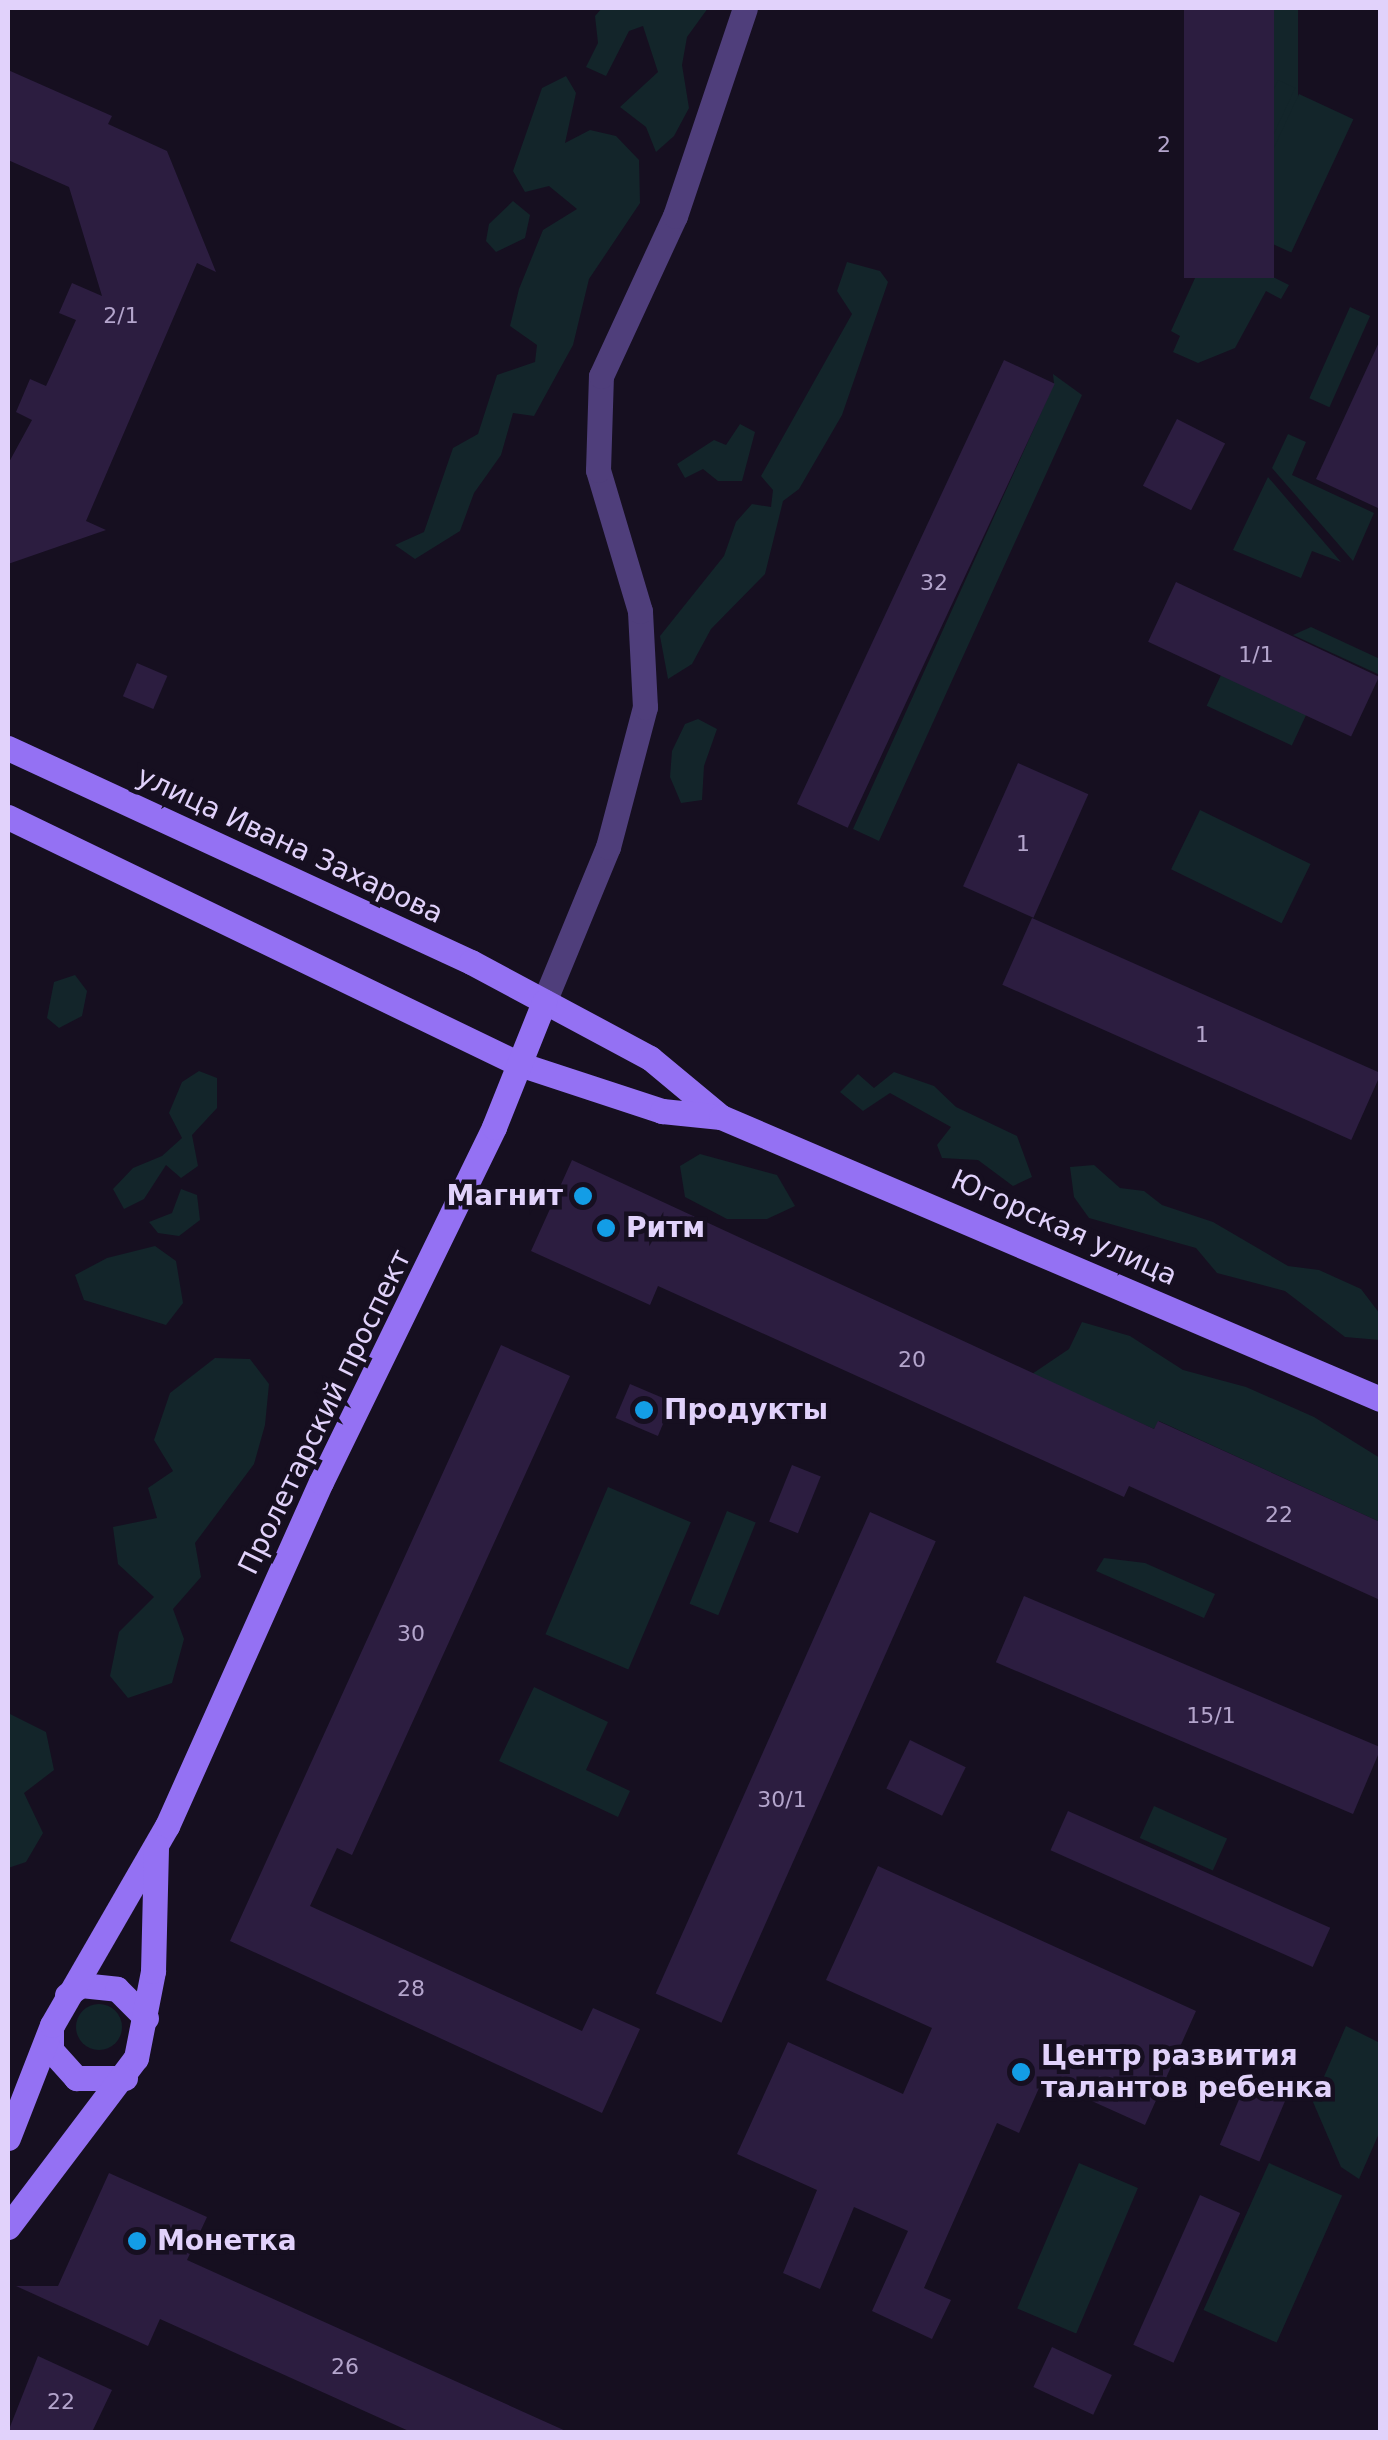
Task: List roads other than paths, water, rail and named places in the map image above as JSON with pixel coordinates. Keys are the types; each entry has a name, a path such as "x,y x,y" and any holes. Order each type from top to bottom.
{"main road":[{"name":"улица Ивана Захарова","path":"8,748 472,962 544,1002"},
{"path":"8,816 519,1064"},
{"name":"Пролетарский проспект","path":"8,2138 52,2024 156,1846 519,1064 544,1002"},
{"name":"Югорская улица","path":"544,1002 650,1058 721,1117 1380,1400"},
{"name":"Югорская улица","path":"519,1064 662,1111 721,1117"},
{"name":"Пролетарский проспект","path":"8,2227 125,2078 146,2018 156,1846"},
{"path":"67,1995 82,1985 117,1989 146,2018"},
{"path":"52,2024 52,2050 76,2078 125,2078"}],"street":[{"path":"544,1002 608,846 645,707 640,611 598,470 602,376 675,216 745,8"}],"place":[{"name":"Магнит","path":"583,1196"},
{"name":"Ритм","path":"606,1228"},
{"name":"Продукты","path":"644,1410"},
{"name":"Центр развития талантов ребенка","path":"1021,2072"},
{"name":"Монетка","path":"137,2241"}]}
